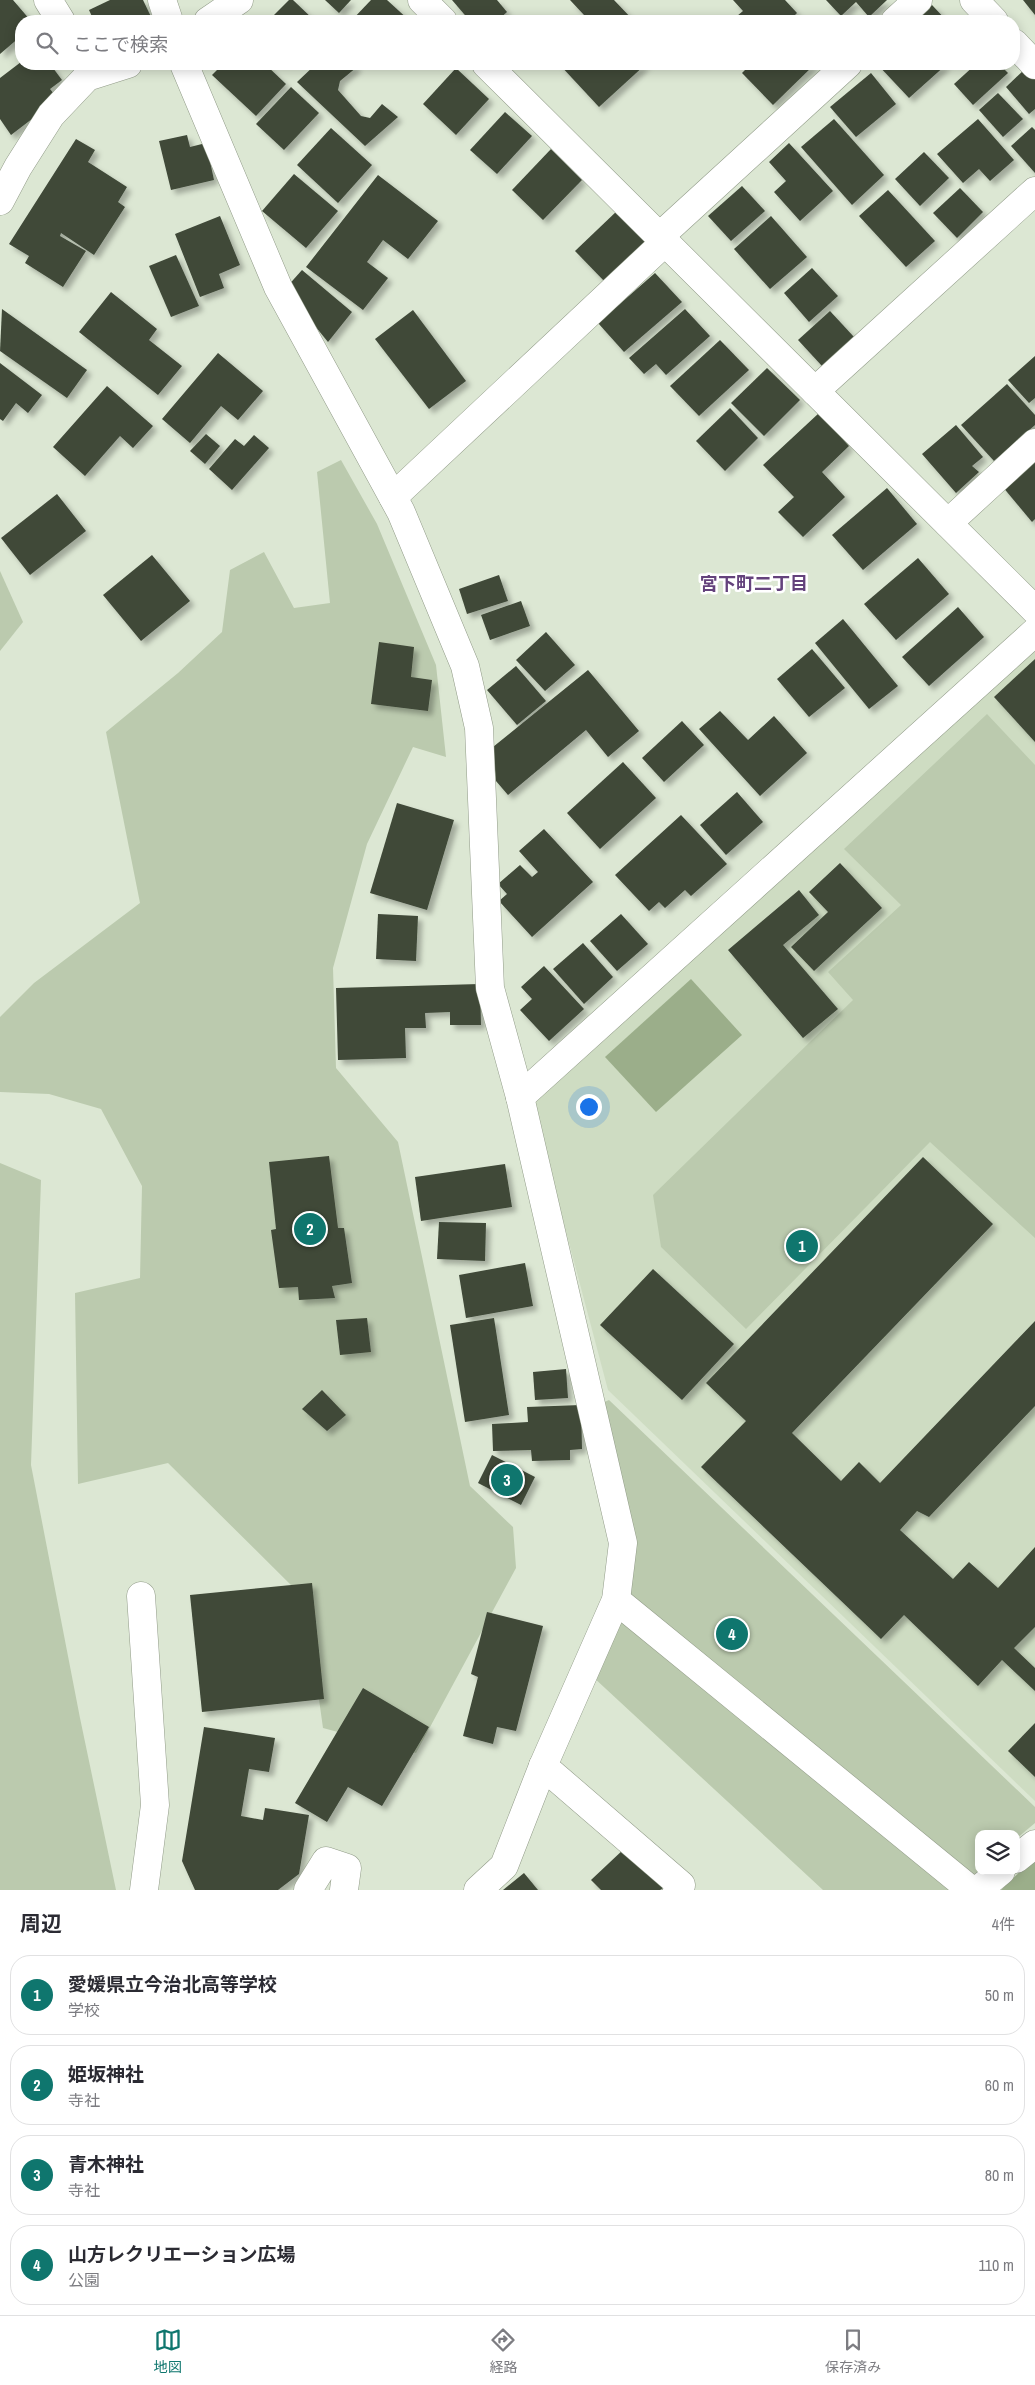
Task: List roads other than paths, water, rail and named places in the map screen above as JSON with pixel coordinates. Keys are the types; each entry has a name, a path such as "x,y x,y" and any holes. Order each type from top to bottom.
{"street":[{"path":"48,0 57,15"},
{"path":"162,0 167,15"},
{"path":"217,15 239,0"},
{"path":"422,0 437,15"},
{"path":"902,15 918,0"},
{"path":"974,0 988,15"},
{"path":"1020,49 1035,65"},
{"path":"0,201 18,167 51,115 91,70"},
{"path":"187,70 278,286 402,512 465,666 479,728 490,988 520,1097 623,1543 616,1600 543,1766 504,1866 478,1890"},
{"path":"492,70 1035,610"},
{"path":"393,497 842,70"},
{"path":"815,391 1035,191"},
{"path":"948,523 1035,443"},
{"path":"520,1097 1035,632"},
{"path":"141,1596 155,1805 144,1890"},
{"path":"616,1600 971,1890"},
{"path":"543,1766 681,1886 677,1890"},
{"path":"1020,1856 1035,1844"},
{"path":"308,1890 326,1861 347,1868 344,1890"},
{"path":"978,1890 996,1875"}],"place":[{"name":"姫坂神社","path":"310,1229"},
{"name":"愛媛県立今治北高等学校","path":"802,1246"},
{"name":"青木神社","path":"507,1480"},
{"name":"山方レクリエーション広場","path":"732,1634"}],"district":[{"name":"宮下町二丁目","path":"754,584"}]}
